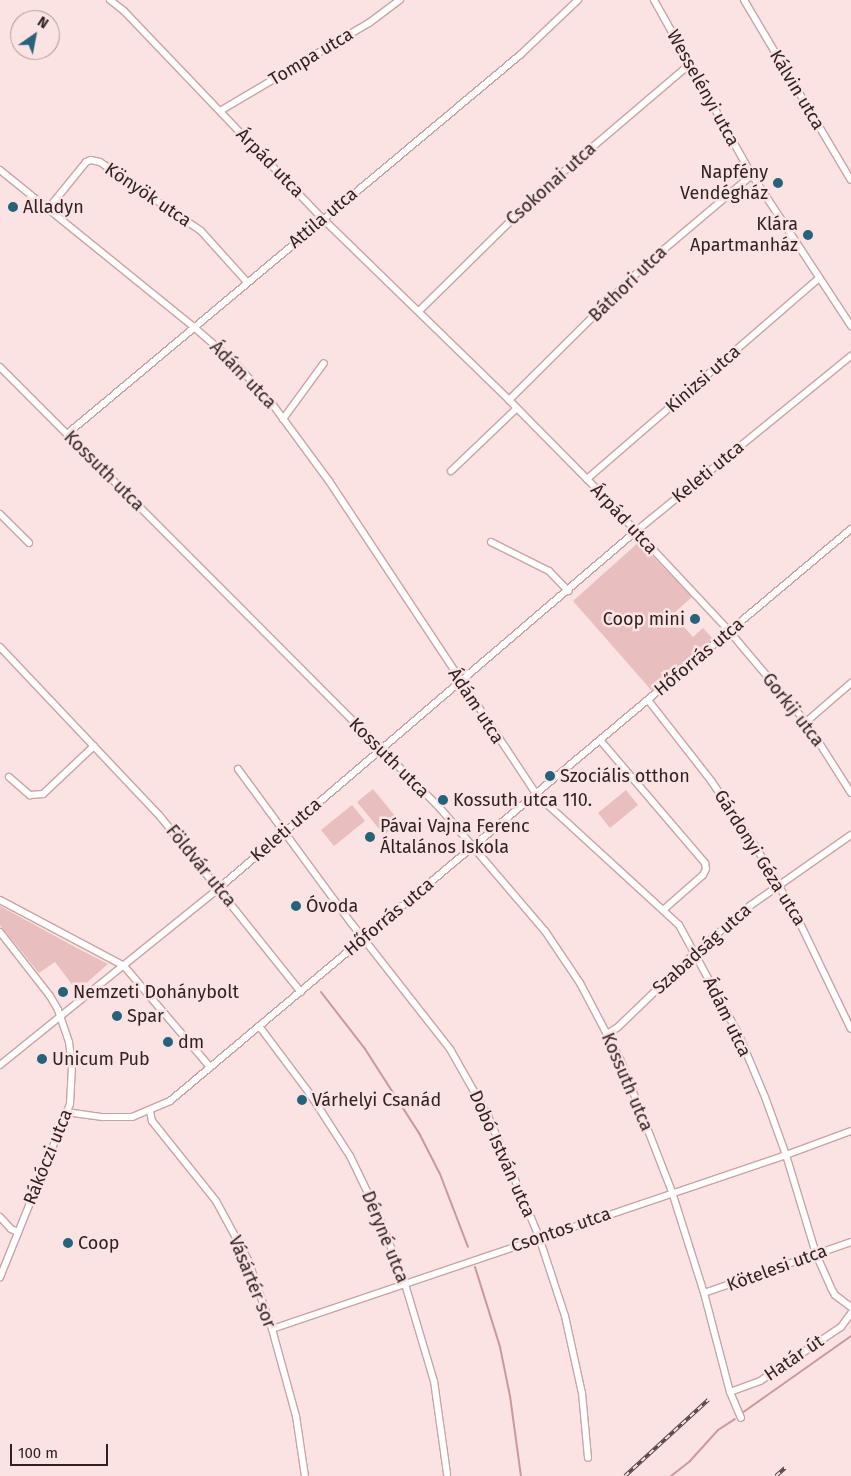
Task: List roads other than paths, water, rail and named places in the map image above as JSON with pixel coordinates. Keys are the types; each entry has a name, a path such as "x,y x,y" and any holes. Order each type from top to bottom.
{"street":[{"name":"Árpád utca","path":"110,0 124,11 322,218 419,311 587,479 729,631"},
{"name":"Tompa utca","path":"220,111 369,23 400,0"},
{"name":"Attila utca","path":"67,434 195,328 322,218 520,55 578,0"},
{"name":"Wesselényi utca","path":"654,0 752,175 818,279 851,326"},
{"name":"Kálvin utca","path":"744,0 851,180"},
{"name":"Csokonai utca","path":"419,311 542,190 690,64"},
{"name":"Könyök utca","path":"48,209 86,162 91,160 100,162 201,231 247,282"},
{"name":"Ádám utca","path":"0,170 195,328 234,362 270,401 323,473 536,794 679,925 738,1033 765,1097 786,1155 816,1254 835,1296 851,1307"},
{"name":"Báthori utca","path":"509,400 643,267 752,175"},
{"name":"Kinizsi utca","path":"587,479 818,279"},
{"name":"Keleti utca","path":"0,1065 219,888 635,532 851,356"},
{"path":"284,419 324,363"},
{"name":"Kossuth utca","path":"0,367 474,846 545,931 580,983 621,1061 672,1192 704,1293 730,1392 741,1418"},
{"path":"451,471 517,408"},
{"path":"0,514 29,543"},
{"name":"Hőforrás utca","path":"66,1112 120,1118 132,1117 170,1101 851,529"},
{"path":"491,542 549,571 568,591"},
{"name":"Gorkij utca","path":"729,631 806,722 851,793"},
{"name":"Földvár utca","path":"0,647 159,815 301,992"},
{"path":"806,722 851,684"},
{"name":"Gárdonyi Géza utca","path":"648,700 712,782 778,884 814,948 851,1029"},
{"path":"600,740 705,863 706,869 703,875 663,910"},
{"path":"9,777 30,795 44,794 94,746"},
{"name":"Dobó István utca","path":"238,769 364,938 450,1049 488,1116 539,1237 565,1316 582,1393 588,1458"},
{"name":"Szabadság utca","path":"607,1034 618,1027 695,953 778,884 851,835"},
{"path":"0,900 124,966 210,1067"},
{"name":"Rákóczi utca","path":"0,932 50,996 60,1016 68,1042 72,1066 70,1104 0,1277"},
{"name":"Déryné utca","path":"259,1026 310,1094 350,1156 378,1214 405,1284 434,1381 447,1474"},
{"name":"Vásártér sor","path":"150,1110 152,1121 216,1201 248,1260 272,1329 300,1431 305,1476"},
{"name":"Csontos utca","path":"272,1329 539,1237 786,1155 851,1131"},
{"path":"0,1217 11,1229 18,1232"},
{"name":"Kötelesi utca","path":"704,1293 851,1242"},
{"name":"Határ út","path":"730,1392 760,1381 777,1370 841,1327 851,1313"}],"waterway":[{"path":"321,992 365,1049 419,1133 440,1174 468,1247"},
{"path":"475,1267 500,1347 510,1396 521,1476"},
{"path":"742,1413 851,1336"},
{"path":"671,1476 690,1461 718,1430 735,1419"}],"railway":[{"path":"625,1476 708,1400"},
{"path":"776,1476 785,1468"}],"place":[{"name":"Napfény Vendégház","path":"778,183"},
{"name":"Alladyn","path":"13,207"},
{"name":"Klára Apartmanház","path":"808,235"},
{"name":"Coop mini","path":"695,619"},
{"name":"Szociális otthon","path":"550,776"},
{"name":"Kossuth utca 110.","path":"443,800"},
{"name":"Pávai Vajna Ferenc Általános Iskola","path":"370,837"},
{"name":"Óvoda","path":"296,906"},
{"name":"Nemzeti Dohánybolt","path":"63,992"},
{"name":"Spar","path":"117,1016"},
{"name":"dm","path":"168,1042"},
{"name":"Unicum Pub","path":"42,1059"},
{"name":"Várhelyi Csanád","path":"302,1100"},
{"name":"Coop","path":"68,1243"}]}
